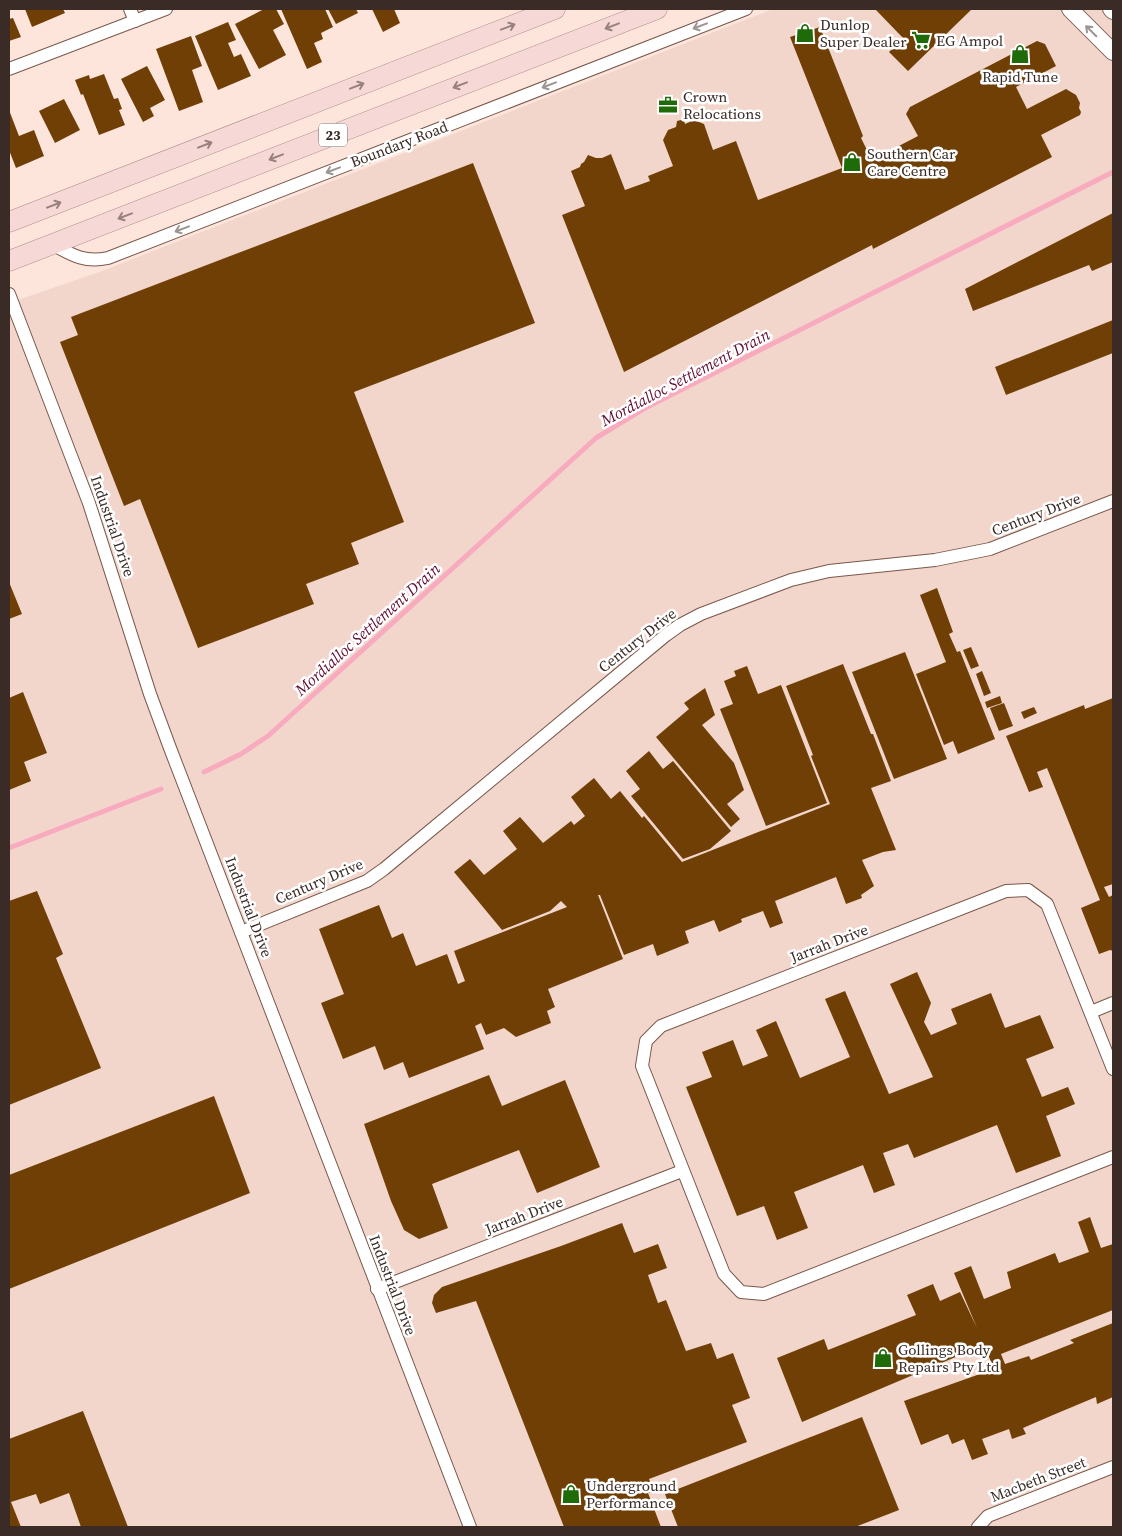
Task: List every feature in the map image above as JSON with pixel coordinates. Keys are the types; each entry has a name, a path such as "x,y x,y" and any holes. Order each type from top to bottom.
{"main road":[{"name":"23","path":"9,222 555,9"},
{"name":"23","path":"9,261 657,9"}],"street":[{"path":"9,69 132,15 166,9"},
{"name":"Boundary Road","path":"52,244 76,257 88,261 108,258 746,9"},
{"path":"1070,9 1113,52"},
{"name":"Industrial Drive","path":"9,294 89,503 150,694 170,748 470,1527"},
{"name":"Century Drive","path":"241,932 347,890 372,877 666,635 701,614 765,589 809,575 829,571 936,560 990,548 1113,501"},
{"name":"Jarrah Drive","path":"1113,1069 1047,904 1028,890 1006,891 661,1026 646,1041 642,1066 724,1274 741,1292 764,1294 1113,1157"},
{"path":"1091,1012 1113,1003"},
{"name":"Jarrah Drive","path":"377,1289 682,1171"},
{"name":"Macbeth Street","path":"978,1527 988,1516 1113,1467"}],"shaded area":[{"path":"773,9 1113,9 1113,1527 9,1527 9,303 102,271"}],"building":[{"path":"25,9 63,9 65,13 32,27"},
{"path":"264,9 276,9 284,24 273,30 286,55 259,69 235,24"},
{"path":"281,9 325,9 333,27 321,33 323,39 314,43 322,62 307,69"},
{"path":"328,9 356,9 358,13 336,24"},
{"path":"372,9 394,9 400,23 383,32"},
{"path":"875,9 972,9 908,71 889,52 903,38"},
{"path":"13,18 21,37 9,41 9,19"},
{"path":"228,22 236,40 228,43 234,57 241,54 251,76 218,90 195,36"},
{"path":"820,27 863,136 861,138 872,160 918,136 906,114 910,107 1037,41 1045,44 1056,66 1016,87 1027,109 1066,89 1076,95 1080,103 1079,108 1081,112 1080,115 1041,135 1052,157 873,249 872,245 624,372 562,215 585,206 571,171 580,167 588,155 602,158 611,154 625,190 650,181 648,176 673,166 663,140 668,130 676,127 677,121 681,120 685,124 694,120 704,124 713,150 736,141 758,200 842,168 790,37"},
{"path":"191,36 202,66 192,70 203,102 179,111 156,49"},
{"path":"147,66 165,100 150,108 154,116 143,122 121,79"},
{"path":"104,74 114,99 118,98 122,109 119,110 125,125 99,135 83,94 81,95 75,80 89,75 90,79"},
{"path":"64,99 80,130 55,143 39,111"},
{"path":"9,110 19,136 34,130 44,156 16,168 9,150"},
{"path":"473,163 535,323 354,392 404,522 351,543 359,564 306,584 314,604 198,648 140,499 124,506 60,342 78,335 71,317"},
{"path":"1113,213 1113,262 1092,271 1089,265 973,311 965,289"},
{"path":"1113,320 1113,353 1006,395 995,367"},
{"path":"9,582 22,614 9,619"},
{"path":"937,588 953,632 949,634 957,652 960,651 995,739 958,754 953,741 944,745 916,674 946,662 920,595"},
{"path":"971,647 979,666 971,669 963,650"},
{"path":"905,652 947,759 894,779 852,672"},
{"path":"843,664 891,781 871,788 896,850 883,852 862,860 874,886 861,895 862,898 846,904 836,877 775,901 783,923 770,928 763,911 741,919 742,922 719,932 714,920 685,931 689,943 657,956 653,944 624,955 600,895 598,895 623,959 548,989 555,1007 547,1011 551,1023 516,1037 504,1028 486,1035 481,1023 475,1026 484,1049 409,1078 403,1062 384,1070 375,1046 343,1059 321,1003 344,994 319,929 379,905 392,938 403,933 416,966 447,954 458,984 465,981 454,951 567,907 561,901 550,911 502,930 454,872 470,859 484,875 517,849 503,831 520,817 543,843 571,821 574,825 585,816 571,797 594,778 611,799 620,791 642,818 644,816 682,862 830,804 786,686"},
{"path":"747,666 758,694 781,685 827,803 766,826 720,709 733,704 724,681 736,676 734,671"},
{"path":"982,671 991,693 984,696 976,674"},
{"path":"705,688 715,715 702,725 734,763 744,790 727,804 740,819 731,827 656,737 689,709 684,703"},
{"path":"23,692 47,753 24,762 31,781 9,790 9,698"},
{"path":"1000,696 1002,703 987,708 985,702"},
{"path":"1113,698 1113,884 1104,887 1109,897 1113,895 1113,951 1110,950 1099,954 1081,908 1100,900 1047,768 1037,772 1043,787 1029,792 1006,736 1084,705 1085,709"},
{"path":"1004,703 1013,726 999,731 990,708"},
{"path":"1034,707 1037,713 1024,719 1021,712"},
{"path":"649,751 663,769 673,761 731,831 710,849 683,859 631,796 640,789 626,771"},
{"path":"37,891 63,954 56,958 101,1068 9,1105 9,901"},
{"path":"917,972 931,1003 924,1022 931,1035 957,1024 951,1009 991,993 1005,1028 1040,1015 1054,1048 1026,1059 1042,1097 1068,1087 1075,1104 1046,1116 1061,1156 1016,1173 997,1125 914,1158 908,1144 883,1153 895,1185 874,1193 863,1165 794,1192 808,1228 777,1240 764,1206 737,1216 686,1087 712,1077 702,1052 733,1040 743,1066 768,1056 756,1030 776,1021 800,1078 850,1057 825,999 845,991 889,1094 933,1077 890,984"},
{"path":"489,1075 502,1106 565,1080 600,1167 537,1193 519,1150 432,1184 448,1228 419,1239 404,1230 391,1201 364,1124"},
{"path":"214,1096 250,1193 9,1289 9,1175"},
{"path":"1090,1217 1101,1248 1113,1244 1113,1310 1001,1354 1005,1364 1029,1356 1031,1360 1074,1343 1070,1340 1113,1323 1113,1397 1097,1404 1096,1397 1023,1428 1026,1434 1012,1439 1009,1429 982,1439 988,1454 972,1460 964,1439 952,1444 948,1434 921,1445 904,1401 994,1369 984,1345 802,1422 777,1358 824,1339 828,1350 916,1315 907,1295 933,1284 940,1301 960,1292 977,1328 954,1273 971,1266 984,1299 1011,1288 1007,1272 1055,1253 1059,1263 1089,1252 1078,1222"},
{"path":"622,1223 634,1253 658,1244 667,1268 648,1275 658,1303 666,1300 686,1351 711,1343 717,1359 733,1353 750,1398 732,1405 747,1442 649,1479 654,1491 648,1493 661,1527 564,1527 476,1301 436,1313 432,1303 434,1295 442,1287"},
{"path":"83,1411 128,1527 81,1527 69,1493 40,1504 36,1494 11,1502 21,1527 9,1527 9,1439"},
{"path":"862,1417 899,1510 855,1527 678,1527 665,1494"}],"waterway":[{"name":"Mordialloc Settlement Drain","path":"204,772 241,754 268,736 596,438 645,408 1113,172"},
{"name":"Mordialloc Settlement Drain","path":"9,848 161,789"}],"place":[{"name":"Dunlop Super Dealer","path":"805,33"},
{"name":"EG Ampol","path":"921,40"},
{"name":"Rapid Tune","path":"1020,54"},
{"name":"Crown Relocations","path":"668,105"},
{"name":"Southern Car Care Centre","path":"852,162"},
{"name":"Gollings Body Repairs Pty Ltd","path":"883,1358"},
{"name":"Underground Performance","path":"571,1494"}]}
